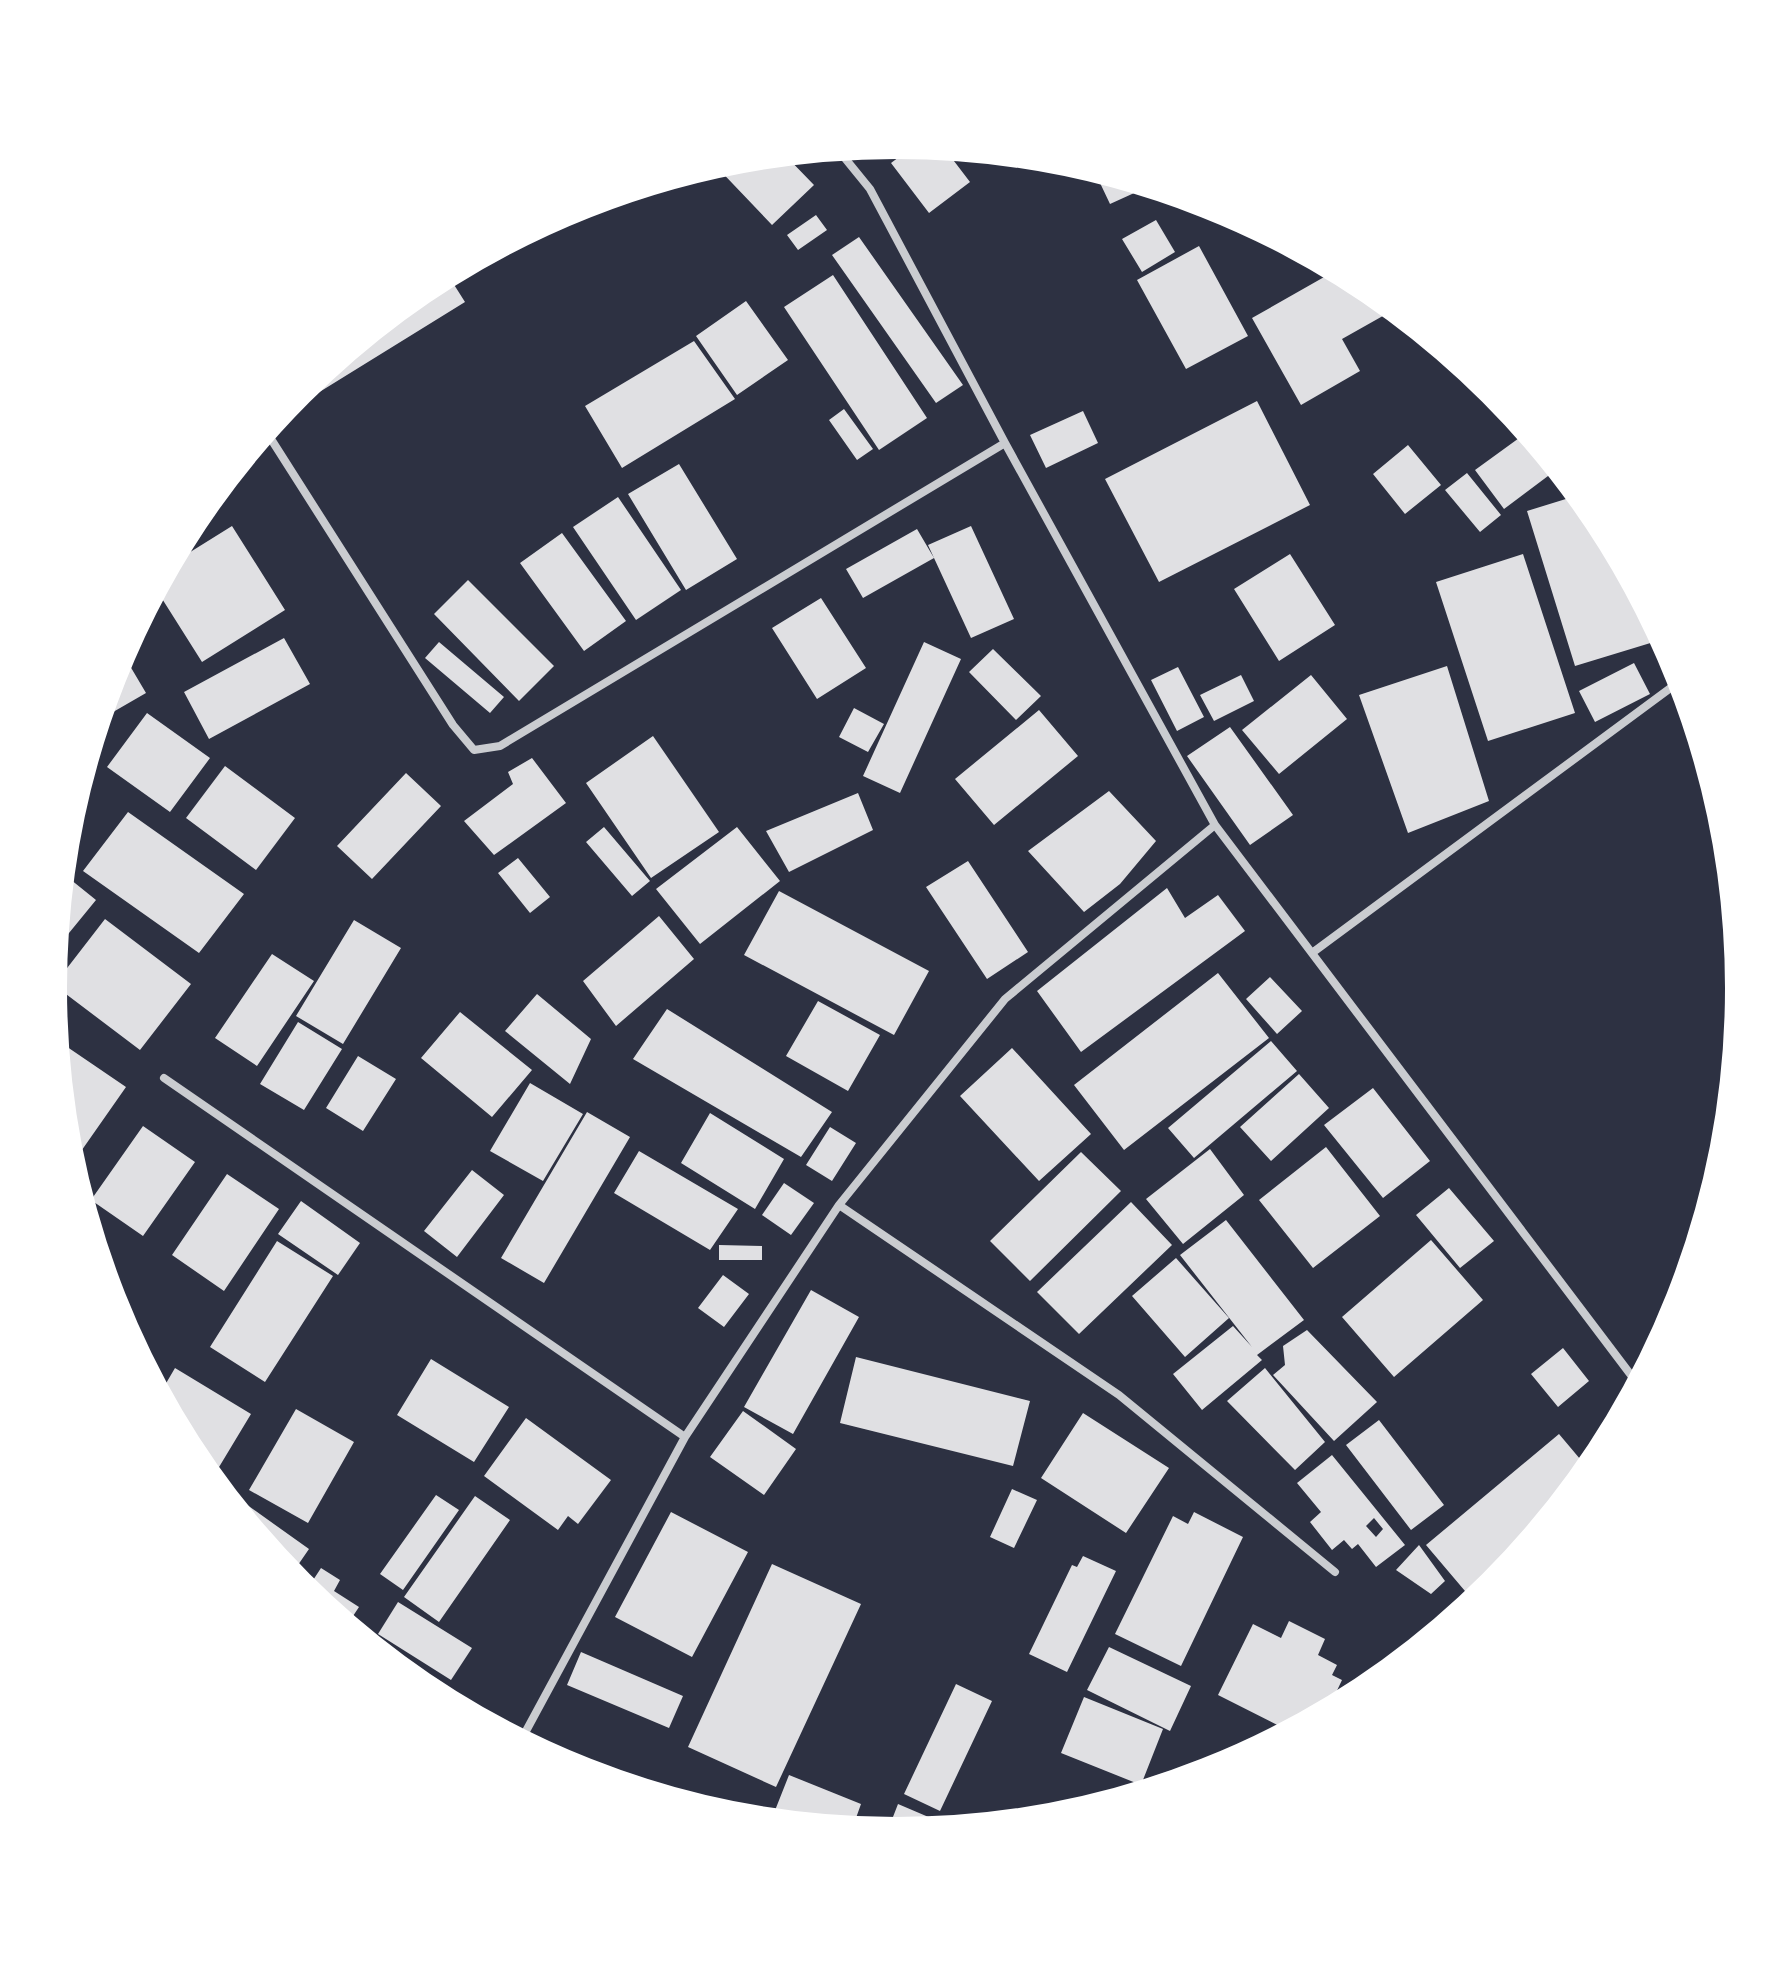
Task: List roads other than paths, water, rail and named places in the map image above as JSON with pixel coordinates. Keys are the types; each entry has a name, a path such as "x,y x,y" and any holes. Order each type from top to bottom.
{"street":[{"path":"843,156 870,189 1005,443 1215,825 1633,1378"},
{"path":"270,437 453,725 474,750 500,746 1005,443"},
{"path":"1312,953 1673,686"},
{"path":"524,1734 685,1437 839,1205 1005,999 1215,825"},
{"path":"164,1078 685,1437"},
{"path":"839,1205 1119,1395 1335,1572"}]}
